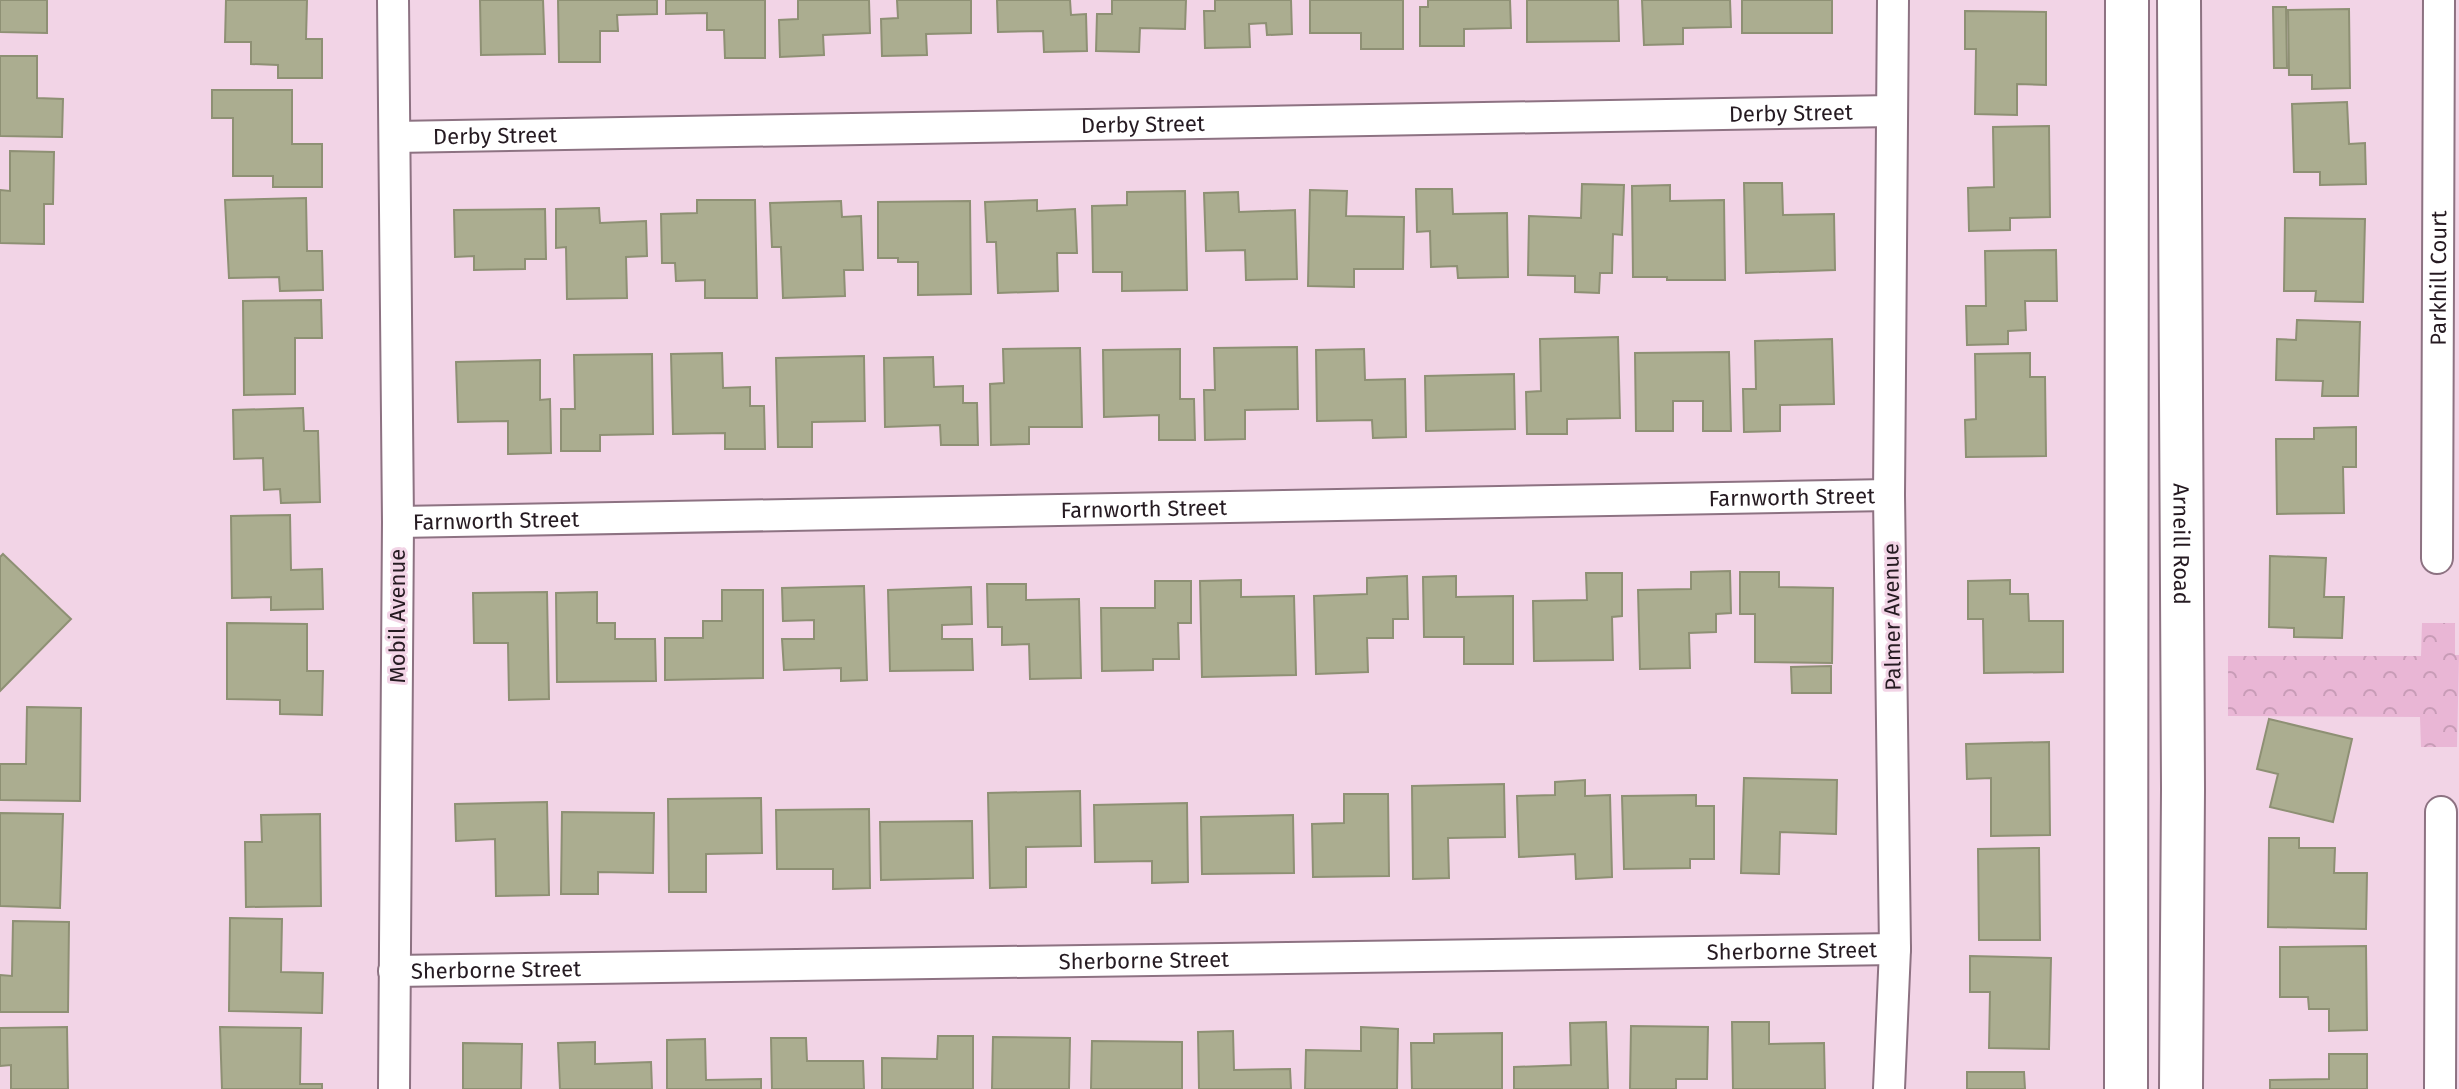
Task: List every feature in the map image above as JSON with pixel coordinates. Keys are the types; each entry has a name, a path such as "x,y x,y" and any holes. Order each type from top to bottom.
{"main road":[{"path":"2126,1089 2127,0"},
{"name":"Arneill Road","path":"2179,0 2183,789 2181,1089"}],"street":[{"name":"Mobil Avenue","path":"393,0 398,522 394,1089"},
{"name":"Palmer Avenue","path":"1889,1089 1895,949 1889,495 1893,0"},
{"name":"Parkhill Court","path":"2437,558 2439,0"},
{"name":"Derby Street","path":"395,137 1892,111"},
{"name":"Farnworth Street","path":"398,522 1889,495"},
{"path":"2440,1089 2441,812"},
{"name":"Sherborne Street","path":"394,971 1895,949"}],"green space":[{"path":"2422,623 2455,623 2455,655 2459,655 2457,747 2421,747 2420,717 2228,716 2228,656 2421,656"}],"building":[{"path":"0,0 47,0 47,33 0,32"},
{"path":"226,0 307,0 306,39 322,39 322,78 278,78 278,65 251,64 251,42 225,42"},
{"path":"480,0 543,0 545,54 481,55"},
{"path":"558,0 657,0 657,14 617,15 618,31 600,31 600,62 559,62"},
{"path":"666,0 765,0 765,58 725,58 724,30 707,30 707,13 666,14"},
{"path":"798,0 869,0 870,33 823,35 824,55 780,57 779,20 798,19"},
{"path":"897,0 971,0 971,33 926,34 927,55 882,56 881,19 898,18"},
{"path":"997,0 1070,0 1071,15 1086,14 1087,51 1044,52 1043,31 998,32"},
{"path":"1112,0 1186,0 1185,29 1140,28 1139,52 1096,51 1097,14 1112,14"},
{"path":"1215,0 1291,0 1292,34 1267,35 1266,23 1249,24 1250,47 1205,48 1204,11 1215,11"},
{"path":"1310,0 1403,0 1403,49 1361,49 1361,33 1310,33"},
{"path":"1428,0 1510,0 1511,28 1464,29 1464,46 1420,46 1420,7 1428,7"},
{"path":"1527,0 1618,0 1619,41 1527,42"},
{"path":"1642,0 1730,0 1731,27 1683,28 1683,44 1644,45"},
{"path":"1742,0 1832,0 1832,33 1742,33"},
{"path":"2273,7 2286,7 2287,68 2274,68"},
{"path":"2349,9 2350,88 2312,89 2312,75 2289,75 2288,10"},
{"path":"1965,11 2046,12 2046,85 2017,84 2017,115 1975,114 1976,49 1965,49"},
{"path":"0,56 37,56 37,98 63,99 62,137 0,136"},
{"path":"212,90 292,90 292,144 322,144 322,187 273,187 273,176 233,176 233,118 212,118"},
{"path":"2347,102 2349,144 2365,143 2366,184 2320,185 2320,172 2294,172 2292,104"},
{"path":"2049,126 2050,217 2010,218 2010,230 1969,231 1968,188 1994,187 1993,127"},
{"path":"10,151 54,152 53,204 44,204 44,244 0,243 0,190 10,191"},
{"path":"1744,183 1782,183 1783,215 1834,214 1835,270 1746,273"},
{"path":"1582,184 1624,185 1622,235 1613,234 1612,273 1600,273 1599,293 1575,292 1575,276 1528,275 1529,216 1581,218"},
{"path":"1670,185 1670,201 1724,200 1725,280 1633,277 1632,186"},
{"path":"1416,189 1452,189 1453,214 1507,213 1508,277 1458,278 1457,266 1431,267 1430,231 1417,232"},
{"path":"1310,190 1347,191 1346,216 1404,217 1403,269 1354,269 1354,287 1308,286"},
{"path":"1185,191 1187,290 1122,291 1122,272 1093,272 1092,206 1127,205 1127,192"},
{"path":"1238,192 1239,212 1295,210 1297,279 1246,280 1245,250 1206,251 1204,193"},
{"path":"306,198 307,251 322,251 323,290 280,291 279,277 229,278 225,200"},
{"path":"697,200 755,200 757,298 705,298 705,280 676,281 675,263 662,263 661,214 697,213"},
{"path":"1037,200 1037,211 1075,209 1077,253 1057,253 1058,291 998,293 996,242 987,242 985,202"},
{"path":"841,201 842,217 861,216 863,270 844,270 845,296 783,298 781,247 772,247 770,203"},
{"path":"970,201 971,294 918,295 918,262 878,258 878,202"},
{"path":"599,208 600,223 646,221 647,256 626,257 627,298 567,299 566,247 556,248 556,209"},
{"path":"545,209 546,259 525,259 525,269 474,270 474,256 455,257 454,210"},
{"path":"2285,218 2365,219 2363,302 2315,301 2316,291 2284,291"},
{"path":"2056,250 2057,301 2025,301 2026,330 2008,331 2008,344 1967,345 1966,306 1986,306 1985,251"},
{"path":"321,300 322,338 295,338 295,394 244,395 243,301"},
{"path":"2297,320 2360,322 2358,396 2322,396 2323,381 2276,380 2277,339 2296,340"},
{"path":"1618,337 1620,418 1567,419 1567,434 1527,434 1526,392 1541,391 1540,339"},
{"path":"1832,339 1834,404 1780,405 1780,431 1744,432 1743,389 1756,389 1755,341"},
{"path":"1297,347 1298,409 1245,410 1245,439 1205,440 1204,390 1215,390 1214,348"},
{"path":"1080,348 1082,427 1029,427 1029,444 991,445 990,384 1004,383 1003,349"},
{"path":"1180,349 1180,399 1194,399 1195,440 1159,440 1159,415 1104,417 1103,350"},
{"path":"1364,349 1365,380 1405,379 1406,437 1373,438 1372,420 1317,421 1316,350"},
{"path":"1729,352 1731,431 1703,431 1703,401 1673,401 1673,431 1636,431 1635,353"},
{"path":"722,353 723,388 750,387 750,406 764,406 765,449 725,449 725,433 673,434 671,354"},
{"path":"2030,353 2030,377 2045,377 2046,456 1966,457 1965,420 1976,419 1975,354"},
{"path":"652,354 653,434 600,435 600,451 561,451 561,409 575,409 574,355"},
{"path":"864,356 865,421 812,422 812,447 778,447 776,358"},
{"path":"933,357 934,387 963,386 963,403 977,403 978,445 941,445 940,425 885,427 884,358"},
{"path":"540,360 540,400 550,399 551,453 508,454 508,421 458,422 456,362"},
{"path":"1514,374 1515,429 1426,431 1425,376"},
{"path":"303,408 304,431 318,431 320,502 281,503 280,489 264,490 263,458 234,459 233,410"},
{"path":"2356,427 2356,467 2343,467 2344,513 2277,514 2276,439 2314,439 2314,428"},
{"path":"290,515 291,570 322,569 323,609 271,610 271,597 232,598 231,516"},
{"path":"3,554 71,619 0,691 0,557"},
{"path":"2270,556 2326,558 2324,597 2344,597 2342,638 2294,637 2294,628 2269,627"},
{"path":"1730,571 1731,613 1716,614 1716,632 1689,633 1690,668 1640,669 1638,590 1691,589 1691,572"},
{"path":"1740,572 1779,572 1779,587 1833,588 1832,663 1755,662 1755,614 1740,614"},
{"path":"1586,573 1622,573 1622,616 1612,617 1613,660 1534,661 1533,601 1587,600"},
{"path":"1407,576 1408,619 1393,619 1393,638 1367,638 1368,672 1316,674 1314,596 1367,594 1367,578"},
{"path":"1456,576 1456,597 1513,596 1513,664 1464,664 1464,637 1424,637 1423,577"},
{"path":"1241,580 1241,597 1294,596 1296,675 1202,677 1200,581"},
{"path":"2010,580 2010,594 2028,594 2029,621 2063,621 2063,672 1984,673 1983,619 1968,619 1968,581"},
{"path":"1155,581 1191,581 1191,623 1178,623 1179,659 1153,659 1153,670 1102,671 1101,608 1155,608"},
{"path":"987,584 1026,584 1026,600 1079,599 1081,678 1030,679 1029,644 1002,645 1002,627 988,627"},
{"path":"864,586 867,680 841,681 841,668 784,670 782,639 814,639 814,620 783,621 782,588"},
{"path":"971,587 972,624 942,625 942,639 972,639 973,670 890,671 888,590"},
{"path":"722,590 763,590 763,678 665,680 665,638 703,638 703,621 722,621"},
{"path":"547,592 549,699 509,700 508,643 474,643 473,593"},
{"path":"597,592 597,623 615,623 615,639 655,639 656,681 557,682 556,593"},
{"path":"227,623 307,624 307,671 323,671 322,715 280,714 280,700 227,699"},
{"path":"1831,666 1831,693 1792,693 1791,667"},
{"path":"27,707 81,708 80,801 0,800 0,764 26,764"},
{"path":"2269,719 2352,739 2333,822 2270,807 2278,774 2257,769"},
{"path":"2049,742 2050,835 1991,836 1991,778 1967,779 1966,744"},
{"path":"1744,778 1837,780 1836,834 1780,832 1779,874 1741,873"},
{"path":"1585,780 1585,796 1610,795 1612,877 1576,879 1575,854 1519,857 1517,796 1555,795 1555,782"},
{"path":"1504,784 1505,837 1448,838 1449,878 1413,879 1412,786"},
{"path":"1080,791 1081,846 1026,847 1026,887 990,888 988,793"},
{"path":"1344,794 1388,794 1389,876 1313,877 1312,824 1344,823"},
{"path":"1696,795 1696,806 1714,806 1714,859 1690,859 1690,868 1624,869 1622,796"},
{"path":"761,798 762,853 706,854 706,892 669,892 668,799"},
{"path":"547,802 549,895 496,896 495,839 456,841 455,804"},
{"path":"1187,803 1188,882 1152,883 1152,861 1095,862 1094,805"},
{"path":"869,809 870,888 833,889 833,869 777,869 776,810"},
{"path":"562,812 654,813 653,873 598,872 598,894 561,894"},
{"path":"0,813 63,814 60,908 0,906"},
{"path":"320,814 321,906 246,907 245,842 262,842 261,815"},
{"path":"1293,815 1294,873 1202,874 1201,817"},
{"path":"972,821 973,878 881,880 880,822"},
{"path":"2269,838 2299,838 2299,848 2335,848 2334,873 2367,873 2366,929 2268,927"},
{"path":"2039,848 2040,940 1979,940 1978,849"},
{"path":"230,918 282,919 281,972 323,973 322,1013 229,1011"},
{"path":"13,921 69,922 68,1012 0,1012 0,975 12,976"},
{"path":"2366,946 2367,1030 2329,1031 2329,1009 2309,1009 2308,997 2280,997 2280,947"},
{"path":"1970,956 2051,958 2049,1049 1989,1048 1990,992 1970,992"},
{"path":"1606,1022 1608,1089 1514,1089 1514,1067 1571,1065 1570,1023"},
{"path":"1732,1022 1769,1022 1769,1044 1824,1043 1825,1089 1733,1089"},
{"path":"1631,1026 1708,1027 1707,1079 1676,1079 1676,1089 1630,1089"},
{"path":"67,1027 68,1089 11,1089 11,1065 0,1066 0,1028"},
{"path":"220,1027 301,1028 300,1084 322,1084 322,1089 222,1089"},
{"path":"1361,1027 1398,1029 1397,1089 1305,1089 1306,1050 1361,1051"},
{"path":"1233,1031 1234,1070 1290,1069 1291,1089 1199,1089 1198,1032"},
{"path":"1502,1033 1502,1089 1412,1089 1411,1043 1434,1043 1434,1034"},
{"path":"938,1036 973,1036 973,1089 882,1089 882,1058 937,1059"},
{"path":"993,1037 1070,1038 1069,1089 992,1089"},
{"path":"771,1038 806,1038 807,1061 863,1061 864,1089 772,1089"},
{"path":"705,1039 706,1080 761,1079 761,1089 667,1089 667,1040"},
{"path":"1092,1041 1182,1042 1182,1089 1091,1089"},
{"path":"595,1042 595,1064 651,1062 652,1089 560,1089 558,1043"},
{"path":"463,1043 522,1044 521,1089 463,1089"},
{"path":"2329,1054 2367,1054 2367,1089 2270,1089 2270,1080 2329,1079"},
{"path":"1967,1072 2024,1072 2025,1089 1967,1089"}]}
